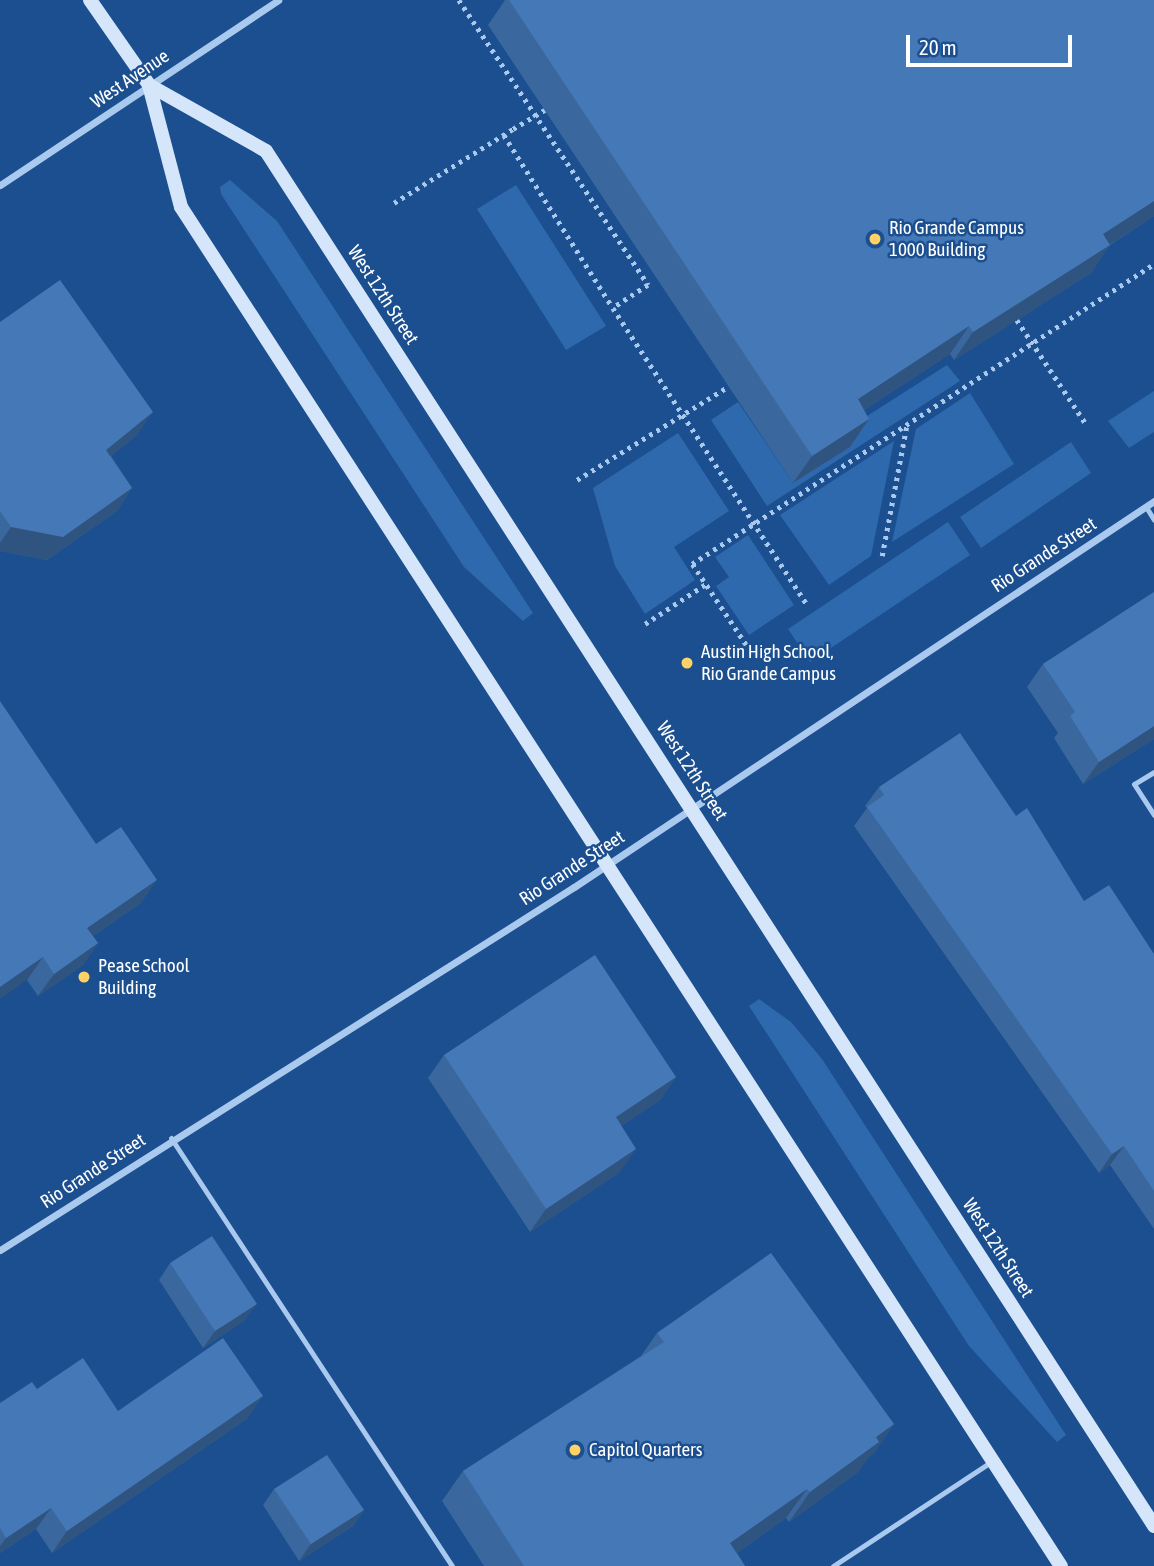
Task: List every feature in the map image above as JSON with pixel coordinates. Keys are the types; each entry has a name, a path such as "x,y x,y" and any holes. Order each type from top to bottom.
{"main road":[{"name":"West 12th Street","path":"90,0 149,85 181,207 560,789 604,866 1061,1566"},
{"name":"West 12th Street","path":"149,85 266,151 1154,1526"}],"street":[{"name":"West Avenue","path":"0,185 278,0"},
{"name":"Rio Grande Street","path":"0,1250 171,1138 604,866 1154,501"}],"lane":[{"path":"1146,507 1154,520"},
{"path":"1154,772 1134,784 1154,815"},
{"path":"171,1138 452,1566"},
{"path":"833,1566 992,1461"}],"path":[{"path":"459,0 648,285 613,308"},
{"path":"394,202 545,110"},
{"path":"504,135 613,308 807,605"},
{"path":"746,645 692,564 752,522 1154,264"},
{"path":"1017,320 1086,424"},
{"path":"577,480 729,386"},
{"path":"882,556 907,424"},
{"path":"645,624 706,584"}],"shaded area":[{"path":"230,180 277,221 533,613 523,621 464,567 221,194 220,187"},
{"path":"516,185 606,326 566,350 477,209"},
{"path":"947,365 960,381 767,506 711,420 738,402 793,483 842,432"},
{"path":"1154,391 1154,432 1129,448 1108,421"},
{"path":"970,393 1014,464 892,542 916,429"},
{"path":"678,433 729,511 674,547 695,580 645,614 615,566 593,488"},
{"path":"894,441 871,556 829,585 780,515"},
{"path":"1071,442 1091,473 981,548 960,517"},
{"path":"948,522 970,555 810,662 788,629"},
{"path":"748,535 794,605 749,635 716,586 729,577 715,557"},
{"path":"759,999 791,1022 822,1059 1066,1435 1057,1442 969,1346 749,1006"}],"building":[{"name":"Rio Grande Campus 1000 Building","path":"509,0 1154,0 1154,201 1103,234 1110,245 973,332 969,326 858,399 869,419 812,456"},
{"path":"60,280 153,412 106,450 132,488 63,537 11,527 0,511 0,322"},
{"path":"1154,592 1154,726 1099,762 1070,716 1075,712 1043,664"},
{"path":"0,701 96,844 121,827 157,880 87,928 98,943 54,974 43,957 0,987"},
{"path":"960,733 1016,816 1027,808 1084,901 1109,885 1154,954 1154,1191 1124,1146 1112,1154 867,807 884,795 879,787"},
{"path":"595,955 676,1077 616,1117 636,1149 546,1209 444,1055"},
{"path":"212,1236 257,1304 215,1331 170,1263"},
{"path":"771,1253 894,1424 876,1437 879,1442 810,1492 807,1489 730,1543 745,1566 524,1566 463,1471 664,1342 657,1333"},
{"path":"223,1338 263,1396 67,1531 51,1508 6,1538 0,1528 0,1403 32,1382 37,1389 83,1358 118,1411"},
{"path":"327,1455 364,1510 311,1544 274,1489"}],"place":[{"name":"Rio Grande Campus 1000 Building","path":"875,239"},
{"name":"Austin High School, Rio Grande Campus","path":"687,663"},
{"name":"Pease School Building","path":"84,977"},
{"name":"Capitol Quarters","path":"575,1450"}]}
